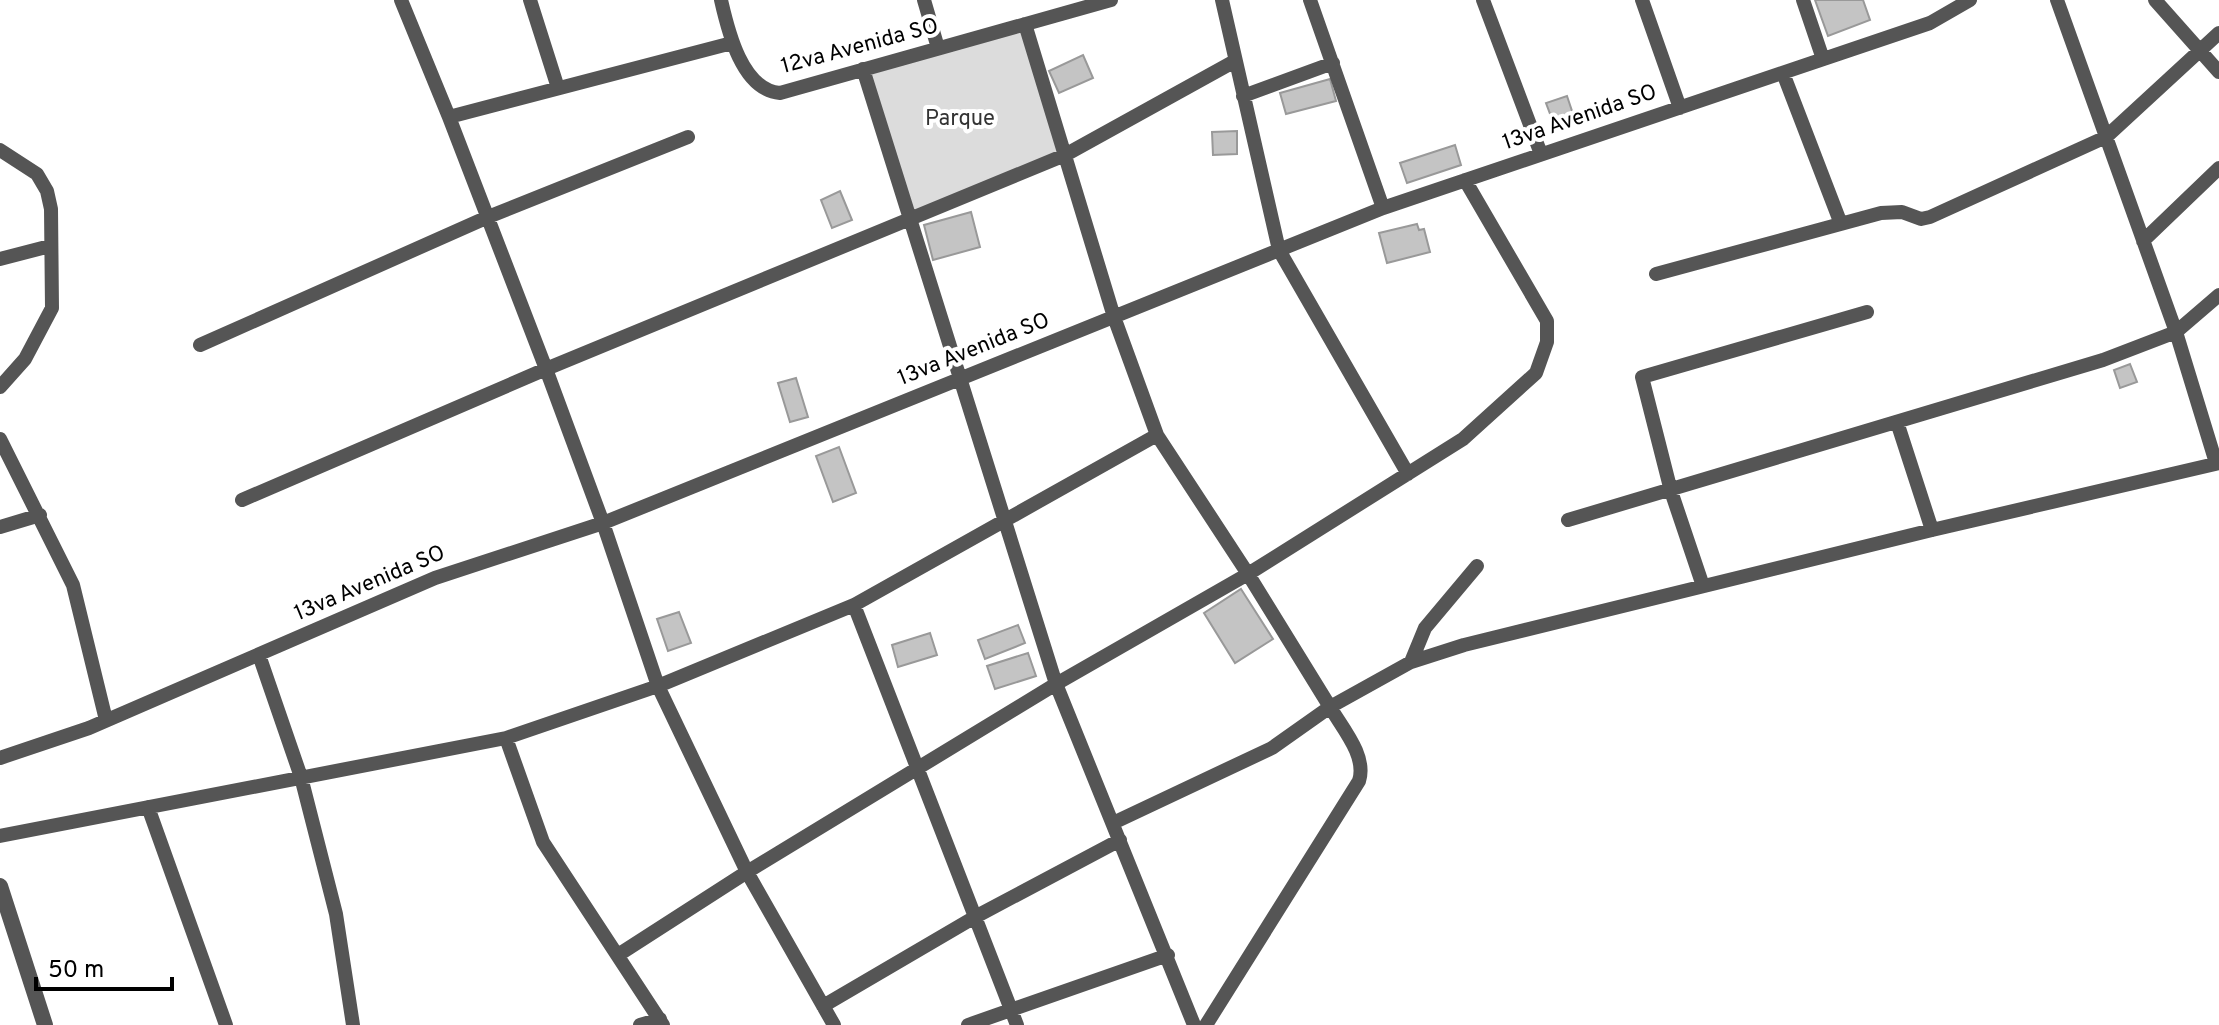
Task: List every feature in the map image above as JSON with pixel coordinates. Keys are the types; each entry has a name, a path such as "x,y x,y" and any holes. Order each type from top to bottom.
{"street":[{"path":"401,0 546,369 603,523 658,686 747,872 834,1025"},
{"path":"530,0 558,88"},
{"name":"12va Avenida SO","path":"721,0 732,43 750,73 760,86 780,93 1110,0"},
{"path":"924,0 938,48"},
{"path":"1222,0 1279,250 1408,474"},
{"path":"1310,0 1383,208"},
{"path":"1483,0 1541,154"},
{"path":"1642,0 1680,108"},
{"path":"1803,0 1823,59"},
{"path":"1113,823 1272,748 1330,707 1411,662 1464,645 1703,586 2218,463 2176,332 2057,0"},
{"path":"2155,0 2219,72"},
{"name":"13va Avenida SO","path":"0,758 106,720 435,578 603,523 1383,208 1930,23 1965,1"},
{"path":"1025,24 1114,317 1157,435 1248,574 1361,761 1359,781 1206,1025"},
{"path":"1656,274 1881,213 1902,212 1921,219 1930,217 2106,137 2219,33"},
{"path":"449,117 732,43"},
{"path":"242,500 546,369 1065,155 1235,61"},
{"path":"1243,96 1333,63"},
{"path":"863,69 1056,684 1194,1025"},
{"path":"1783,73 1841,224"},
{"path":"200,345 488,217 688,137"},
{"path":"0,150 37,174 47,191 51,209 52,308 25,359 0,387"},
{"path":"2143,241 2219,168"},
{"path":"618,955 747,872 1056,684 1248,574 1408,474 1463,439 1536,373 1547,342 1547,321 1465,180"},
{"path":"0,259 50,246"},
{"path":"1568,520 2103,360 2176,332 2219,295"},
{"path":"1703,586 1671,491 1642,382 1644,375 1867,312"},
{"path":"1897,422 1932,530"},
{"path":"0,836 506,738 658,686 854,605 1157,435"},
{"path":"0,439 73,585 106,720"},
{"path":"0,527 40,515"},
{"path":"1411,662 1425,628 1477,566"},
{"path":"854,605 1014,1018"},
{"path":"259,655 301,777 336,914 353,1025"},
{"path":"506,738 543,842 662,1022 640,1025"},
{"path":"148,807 226,1025"},
{"path":"823,1006 975,917 1120,840"},
{"path":"0,886 45,1025"},
{"path":"968,1025 1014,1018 1168,955"}],"green space":[{"name":"Parque","path":"1025,24 1065,155 910,218 863,69"}],"building":[{"path":"1815,0 1863,0 1870,20 1828,36"},
{"path":"1083,55 1093,78 1059,93 1049,71"},
{"path":"1330,79 1336,101 1286,114 1280,93"},
{"path":"1567,96 1575,120 1555,127 1546,103"},
{"path":"1237,131 1237,154 1213,155 1212,132"},
{"path":"1455,145 1461,165 1407,183 1400,163"},
{"path":"840,191 852,220 832,228 821,200"},
{"path":"971,212 980,247 933,260 924,225"},
{"path":"1417,224 1419,230 1424,229 1430,252 1387,263 1379,233"},
{"path":"2130,364 2137,382 2120,388 2114,370"},
{"path":"796,378 808,417 790,422 778,383"},
{"path":"839,447 856,493 833,502 816,456"},
{"path":"1241,589 1273,639 1235,663 1204,613"},
{"path":"679,612 691,643 668,651 657,619"},
{"path":"1018,625 1025,643 985,659 978,640"},
{"path":"930,633 937,655 898,667 892,645"},
{"path":"1028,653 1036,676 995,689 987,666"}]}
